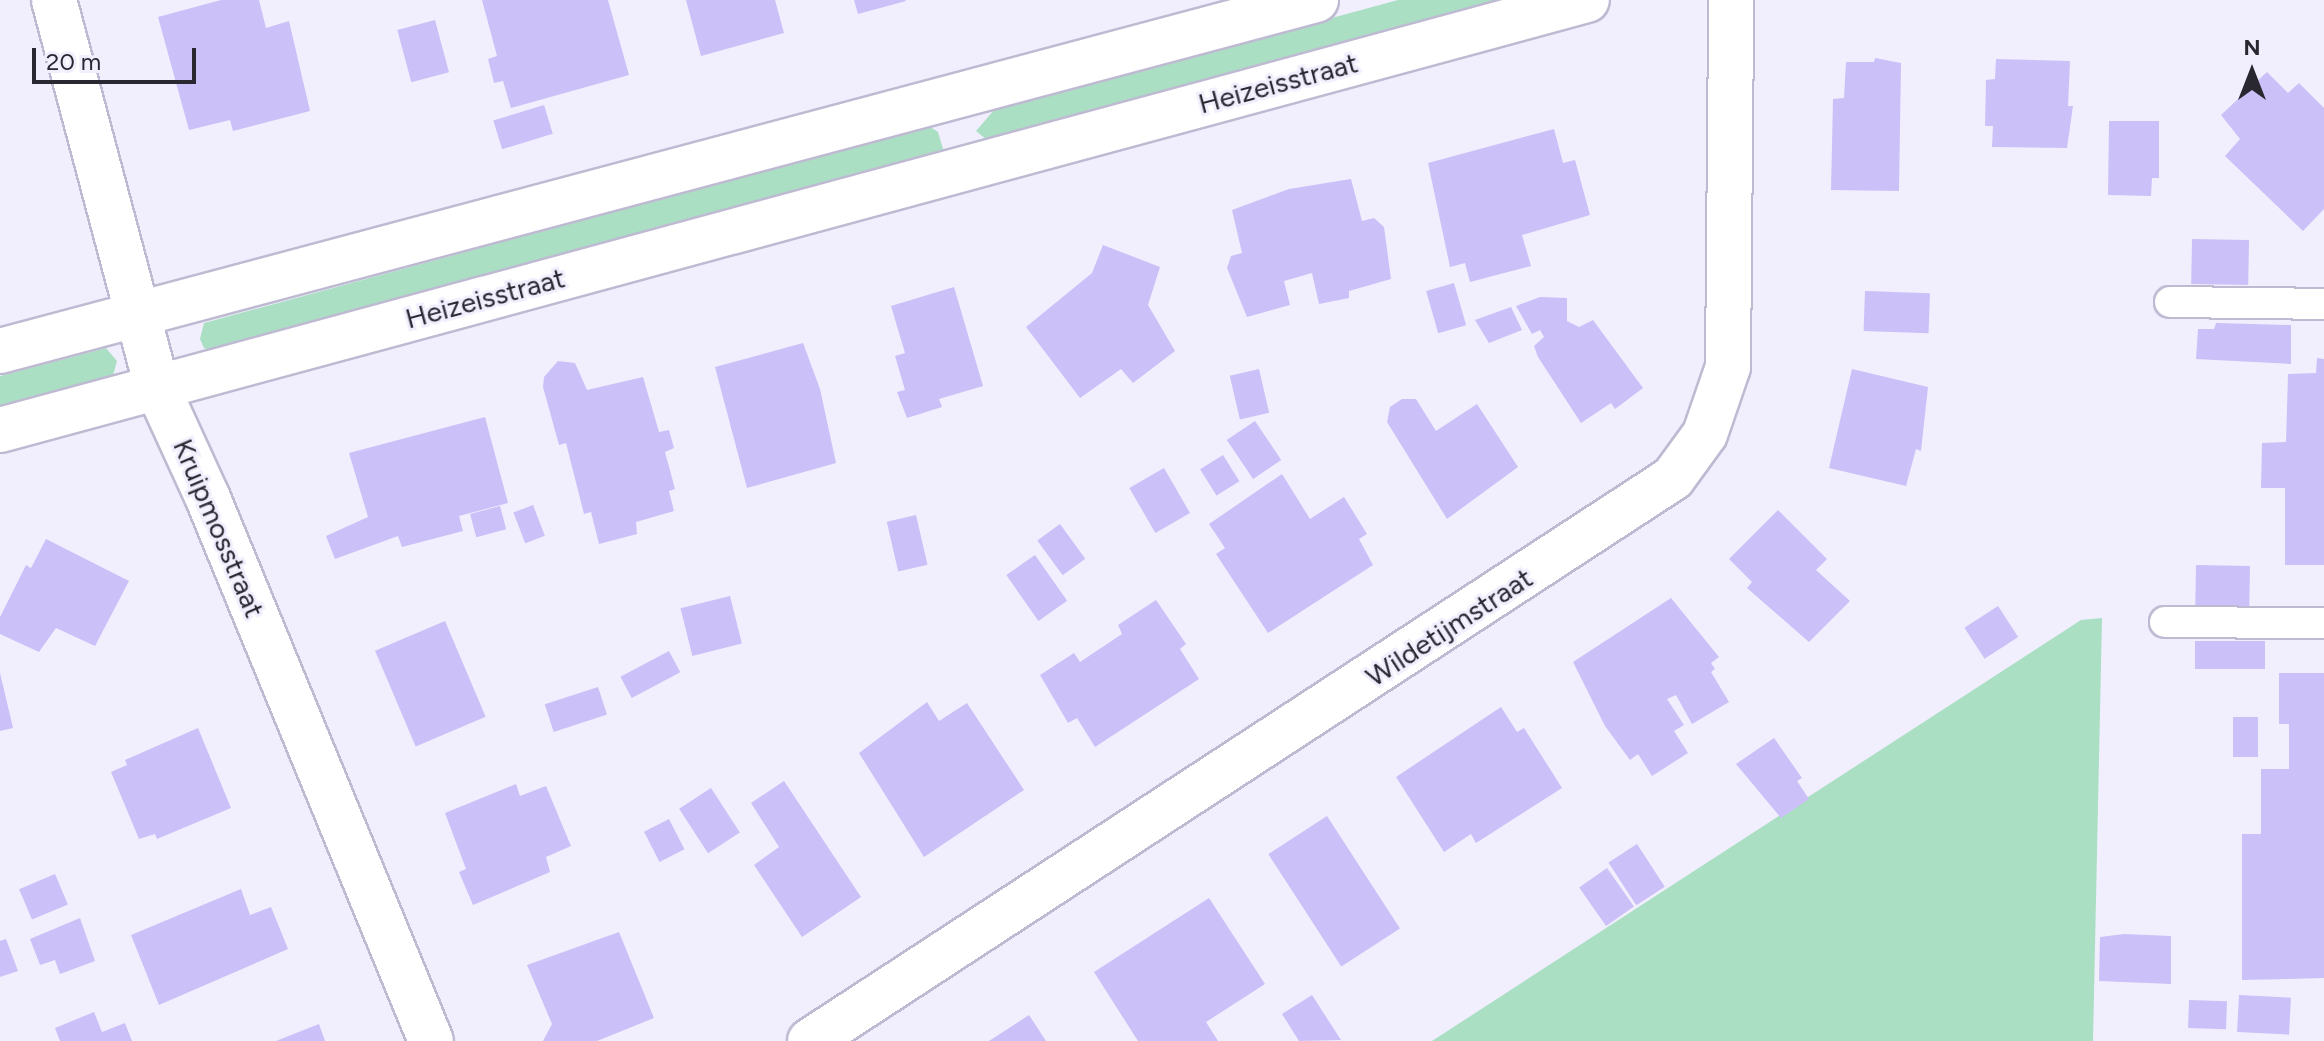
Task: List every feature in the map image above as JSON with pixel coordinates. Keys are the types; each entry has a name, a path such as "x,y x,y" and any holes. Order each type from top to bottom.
{"street":[{"name":"Kruipmosstraat","path":"54,0 157,387 207,496 431,1041"},
{"path":"0,351 1316,0"},
{"name":"Heizeisstraat","path":"0,430 1587,0"},
{"name":"Wildetijmstraat","path":"810,1041 1673,478 1705,434 1728,367 1731,0"},
{"path":"949,98 969,166"}],"lane":[{"path":"2170,302 2324,304"},
{"path":"2165,622 2324,623"}],"green space":[{"path":"1398,0 1534,0 993,145 976,131 994,110"},
{"path":"929,126 938,132 944,152 219,353 204,348 200,339 204,323"},
{"path":"106,348 117,361 111,383 0,413 0,376"},
{"path":"2102,618 2093,1041 1432,1041 2081,620"}],"building":[{"path":"221,0 259,0 266,28 289,21 310,111 233,131 230,120 189,130 158,17"},
{"path":"482,0 608,0 629,75 511,108 503,81 494,83 488,59 497,56"},
{"path":"686,0 775,0 784,33 701,56"},
{"path":"854,0 905,0 906,1 858,14"},
{"path":"435,20 449,72 411,82 397,30"},
{"path":"1875,58 1901,63 1899,191 1831,190 1833,99 1844,98 1846,62 1874,62"},
{"path":"1996,59 2070,61 2068,106 2073,106 2067,148 1992,147 1993,126 1985,126 1986,80 1995,79"},
{"path":"2267,72 2288,93 2299,83 2324,108 2324,209 2303,231 2225,156 2240,139 2221,115"},
{"path":"544,105 553,134 502,149 493,120"},
{"path":"2109,121 2159,121 2159,178 2152,178 2151,196 2108,195"},
{"path":"1554,129 1563,163 1575,160 1590,215 1522,235 1531,266 1470,282 1465,263 1450,267 1428,163"},
{"path":"1351,179 1362,221 1374,218 1384,227 1391,279 1349,291 1349,298 1319,304 1312,273 1284,281 1290,305 1247,317 1227,268 1231,256 1242,253 1232,210 1289,189"},
{"path":"2192,239 2249,240 2248,285 2191,284"},
{"path":"1103,245 1160,267 1148,305 1175,351 1133,383 1121,369 1080,398 1026,327 1092,273"},
{"path":"1454,283 1466,325 1438,333 1426,291"},
{"path":"954,287 983,386 939,399 942,407 907,418 897,392 905,390 895,356 905,353 891,306"},
{"path":"1865,291 1930,293 1929,333 1864,331"},
{"path":"1540,297 1567,298 1567,321 1579,327 1593,320 1643,388 1615,409 1611,403 1581,423 1538,357 1534,346 1544,337 1540,330 1532,334 1516,306"},
{"path":"1511,307 1522,330 1489,343 1475,320"},
{"path":"2216,323 2291,325 2291,364 2196,359 2198,329 2214,329"},
{"path":"803,343 820,389 836,463 747,488 715,367"},
{"path":"2317,358 2324,359 2324,565 2285,565 2285,488 2261,488 2262,443 2286,442 2288,374 2316,373"},
{"path":"558,361 575,363 587,390 643,377 659,432 669,430 674,448 665,452 675,489 669,491 674,511 636,522 637,534 599,544 591,512 584,514 566,443 559,445 543,387 544,377"},
{"path":"1259,369 1269,413 1240,420 1230,376"},
{"path":"1852,369 1928,387 1921,451 1916,449 1906,486 1829,468"},
{"path":"1402,399 1416,399 1436,431 1477,404 1518,467 1447,519 1387,422 1390,407"},
{"path":"485,417 508,503 459,516 463,531 402,547 398,536 335,559 326,536 368,517 349,453"},
{"path":"1255,421 1281,460 1253,479 1227,440"},
{"path":"1223,455 1239,481 1217,496 1200,469"},
{"path":"1164,468 1190,513 1155,533 1129,488"},
{"path":"1282,474 1310,519 1344,497 1367,534 1359,539 1373,565 1268,633 1216,554 1225,548 1209,524"},
{"path":"533,505 545,536 525,543 513,513"},
{"path":"500,506 506,529 476,537 470,514"},
{"path":"1778,510 1827,559 1816,570 1850,601 1809,642 1747,588 1752,582 1729,559"},
{"path":"916,515 927,565 898,571 887,522"},
{"path":"1060,524 1085,559 1063,575 1037,540"},
{"path":"46,539 129,581 95,646 56,628 39,652 0,634 0,617 26,565 31,568"},
{"path":"1035,555 1067,601 1038,621 1006,575"},
{"path":"2196,565 2250,566 2249,613 2195,612"},
{"path":"730,596 742,644 692,656 681,608"},
{"path":"1671,598 1719,657 1711,663 1715,669 1711,672 1729,702 1692,724 1676,695 1667,699 1684,725 1674,731 1688,753 1652,776 1638,754 1630,760 1605,726 1573,662"},
{"path":"1156,600 1186,644 1180,649 1199,679 1095,747 1077,718 1068,723 1040,675 1074,653 1080,662 1122,634 1118,625"},
{"path":"1998,606 2018,637 1985,659 1964,628"},
{"path":"445,621 486,717 416,746 375,651"},
{"path":"2195,641 2265,641 2265,669 2195,669"},
{"path":"669,651 680,672 632,698 620,677"},
{"path":"0,673 13,728 0,731"},
{"path":"2279,673 2324,673 2324,978 2242,980 2242,834 2261,834 2261,769 2289,769 2289,724 2279,724"},
{"path":"598,687 607,715 554,732 545,704"},
{"path":"927,702 939,721 967,703 1024,790 924,857 859,753"},
{"path":"1501,707 1517,732 1524,728 1562,788 1476,843 1471,834 1444,852 1396,777"},
{"path":"2233,717 2258,717 2258,757 2233,757"},
{"path":"198,728 231,808 157,839 155,834 139,839 111,772 127,765 125,760"},
{"path":"1774,738 1802,778 1797,781 1809,799 1781,818 1736,764"},
{"path":"784,781 861,897 802,937 754,865 779,847 751,803"},
{"path":"516,784 520,796 546,786 571,846 546,857 550,872 473,905 459,872 466,869 445,813"},
{"path":"711,788 740,832 708,853 679,809"},
{"path":"1327,816 1400,928 1341,967 1268,854"},
{"path":"669,819 684,849 659,862 644,832"},
{"path":"1637,844 1665,887 1636,905 1608,863"},
{"path":"1607,868 1634,907 1606,926 1579,888"},
{"path":"55,874 68,904 32,920 19,889"},
{"path":"241,889 250,915 271,907 288,949 159,1005 131,935"},
{"path":"1209,898 1265,984 1206,1022 1218,1041 1138,1041 1094,972"},
{"path":"80,918 95,961 60,974 55,960 40,965 30,939"},
{"path":"619,932 654,1018 597,1041 543,1041 552,1024 527,965"},
{"path":"2124,934 2171,936 2171,984 2099,981 2100,937"},
{"path":"6,939 18,971 0,977 0,941"},
{"path":"1312,995 1341,1040 1299,1041 1282,1014"},
{"path":"2239,995 2291,998 2289,1035 2237,1032"},
{"path":"2189,1000 2227,1001 2226,1029 2188,1028"},
{"path":"94,1012 102,1032 125,1023 132,1041 60,1041 55,1028"},
{"path":"1029,1015 1046,1041 989,1041"},
{"path":"319,1024 325,1041 276,1041"}]}
